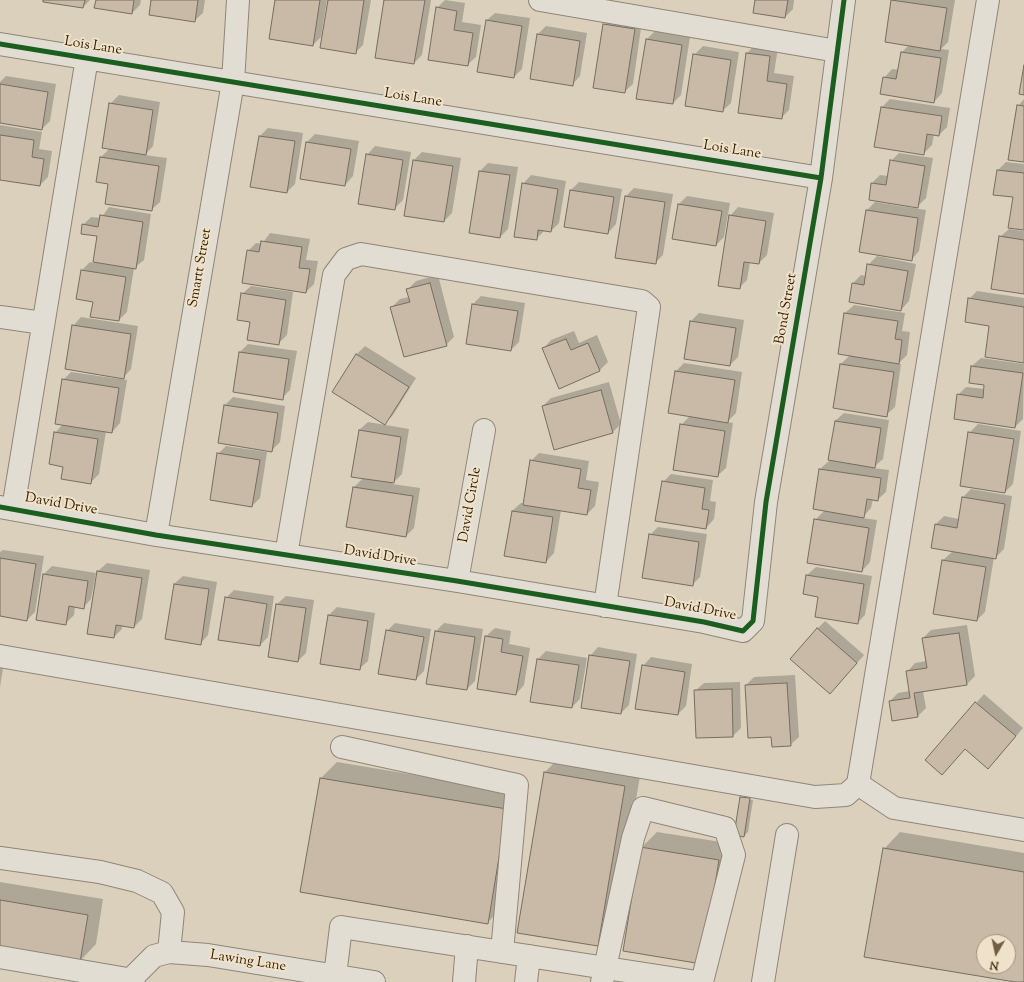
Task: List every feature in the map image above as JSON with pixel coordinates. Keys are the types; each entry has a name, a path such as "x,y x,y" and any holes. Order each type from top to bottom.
{"street":[{"name":"Smartt Street","path":"156,535 233,82 238,0"},
{"path":"540,0 837,51"},
{"name":"Bond Street","path":"753,621 766,502 821,178 844,0"},
{"path":"0,656 814,797 846,795 858,784 988,0"},
{"name":"Lois Lane","path":"0,44 821,178"},
{"path":"7,508 43,323 87,58"},
{"path":"286,555 334,276 346,259 361,254 642,301 649,307 605,606"},
{"path":"0,317 43,323"},
{"name":"David Circle","path":"457,581 484,430"},
{"name":"David Drive","path":"7,508 156,535 457,581 704,622 743,631 753,621"},
{"path":"342,747 518,785 502,952"},
{"path":"858,784 894,808 1024,830"},
{"path":"604,975 633,838 643,808 725,828 732,848 734,855 702,982"},
{"path":"763,982 787,835"},
{"path":"0,858 100,872 137,881 162,892 173,912 169,952 154,956 145,964 133,981 0,957"},
{"path":"335,976 341,927 529,956 604,975 697,982"},
{"path":"464,982 467,946"},
{"name":"Lawing Lane","path":"169,952 208,955 374,982"},
{"path":"526,982 529,956"}],"building":[{"path":"43,0 85,0 83,8 43,2"},
{"path":"96,0 134,0 132,14 94,8"},
{"path":"151,0 198,0 195,22 149,15"},
{"path":"275,0 320,0 313,46 269,39"},
{"path":"328,0 364,0 356,54 320,48"},
{"path":"384,0 425,0 414,64 375,58"},
{"path":"755,0 788,0 785,18 753,13"},
{"path":"891,0 947,8 940,51 885,42"},
{"path":"436,7 457,11 454,30 473,33 468,66 428,60"},
{"path":"486,20 522,26 514,78 477,72"},
{"path":"603,24 635,29 625,93 593,88"},
{"path":"537,34 580,41 573,86 530,79"},
{"path":"646,39 682,45 673,104 636,99"},
{"path":"901,52 941,58 934,103 880,94 883,77 896,79"},
{"path":"746,53 770,56 767,81 787,84 782,119 738,113"},
{"path":"693,54 731,60 723,112 685,106"},
{"path":"1024,65 1024,95 1019,94"},
{"path":"0,84 48,92 42,130 0,123"},
{"path":"109,103 153,110 146,155 102,148"},
{"path":"1017,105 1024,106 1024,162 1008,160"},
{"path":"881,107 942,116 939,136 927,134 924,155 874,147"},
{"path":"0,135 34,140 32,157 44,159 40,186 0,180"},
{"path":"259,136 295,141 287,193 250,187"},
{"path":"306,142 351,149 345,186 300,179"},
{"path":"366,154 403,160 395,210 358,204"},
{"path":"100,157 159,166 152,211 105,204 108,184 96,182"},
{"path":"413,160 453,166 444,222 404,216"},
{"path":"890,160 925,166 918,208 869,200 871,183 886,185"},
{"path":"997,170 1024,173 1024,230 1008,228 1013,197 993,195"},
{"path":"479,171 510,175 500,238 469,233"},
{"path":"522,183 558,189 551,232 538,230 537,240 514,237"},
{"path":"570,190 614,197 608,234 564,227"},
{"path":"625,196 665,202 656,264 615,258"},
{"path":"678,204 722,211 716,246 672,239"},
{"path":"866,210 918,218 912,261 859,252"},
{"path":"100,215 143,222 136,269 93,262 97,236 81,234 82,224 98,227"},
{"path":"729,215 766,221 759,264 744,262 740,289 718,286"},
{"path":"999,236 1024,240 1024,294 991,289"},
{"path":"261,241 302,247 299,268 310,269 306,293 242,283 247,250 259,252"},
{"path":"867,264 908,271 901,311 849,302 852,283 864,285"},
{"path":"81,270 126,277 119,321 90,317 93,302 76,299"},
{"path":"430,283 447,346 404,357 390,307 410,302 406,289"},
{"path":"241,293 286,300 279,345 247,340 250,322 237,320"},
{"path":"968,298 1024,307 1024,363 985,357 989,326 965,322"},
{"path":"472,304 518,311 511,351 466,344"},
{"path":"844,313 898,321 895,339 902,340 899,364 838,354"},
{"path":"690,321 736,328 730,366 684,359"},
{"path":"72,325 131,334 124,379 65,369"},
{"path":"566,339 571,350 588,343 600,371 559,389 542,348"},
{"path":"239,352 289,359 283,400 233,392"},
{"path":"356,354 409,387 385,425 332,392"},
{"path":"840,364 894,372 887,417 833,408"},
{"path":"971,366 1023,373 1015,428 954,419 957,394 983,398 984,385 969,383"},
{"path":"675,371 735,380 728,423 668,413"},
{"path":"62,379 119,388 112,433 55,424"},
{"path":"601,390 613,433 554,450 542,406"},
{"path":"224,405 278,413 272,452 218,443"},
{"path":"835,421 881,428 875,468 828,460"},
{"path":"680,424 725,431 718,477 673,470"},
{"path":"359,430 401,437 394,483 351,477"},
{"path":"54,432 98,439 91,484 61,479 63,467 49,464"},
{"path":"968,432 1014,439 1005,493 960,486"},
{"path":"217,453 260,460 252,507 210,500"},
{"path":"530,460 581,469 578,488 591,490 587,515 523,505"},
{"path":"819,469 881,478 878,501 867,499 864,518 813,509"},
{"path":"662,481 705,488 702,509 709,510 706,529 655,521"},
{"path":"353,487 413,496 406,537 346,527"},
{"path":"962,497 1005,504 996,559 931,548 935,524 957,528"},
{"path":"512,511 553,517 546,563 504,556"},
{"path":"814,519 869,528 862,572 807,563"},
{"path":"649,534 699,542 693,586 642,578"},
{"path":"0,558 36,564 27,621 0,616"},
{"path":"942,560 986,567 977,621 933,614"},
{"path":"97,571 142,578 134,628 116,625 114,638 87,634"},
{"path":"43,574 88,581 84,609 69,606 66,625 36,620"},
{"path":"806,575 864,584 858,624 815,617 818,597 803,594"},
{"path":"174,584 209,589 201,645 165,639"},
{"path":"225,597 267,604 260,646 218,640"},
{"path":"276,604 306,608 298,662 268,657"},
{"path":"328,615 368,621 360,670 320,664"},
{"path":"817,628 857,663 830,694 790,659"},
{"path":"386,630 424,637 416,680 378,674"},
{"path":"435,631 475,637 467,690 426,684"},
{"path":"959,633 967,685 914,693 918,717 892,721 889,701 910,698 906,671 927,668 922,638"},
{"path":"485,636 503,639 501,652 523,656 516,695 477,689"},
{"path":"589,655 630,661 621,714 581,708"},
{"path":"537,659 579,665 572,708 530,702"},
{"path":"642,665 685,672 678,715 635,709"},
{"path":"787,683 791,746 772,747 771,737 748,738 745,685"},
{"path":"732,689 733,737 696,738 694,690"},
{"path":"975,702 1016,736 988,769 965,749 942,775 925,760"},
{"path":"544,772 625,786 598,946 517,933"},
{"path":"320,778 507,809 488,924 300,892"},
{"path":"740,797 750,798 744,837 734,835"},
{"path":"640,847 719,860 702,964 623,951"},
{"path":"883,848 1024,872 1024,982 1015,982 864,957"},
{"path":"0,900 88,915 80,962 0,949"}],"cycle path":[{"path":"0,507 156,535 457,581 704,622 743,631 753,621 766,502 821,178 844,0"},
{"path":"0,44 821,178"}]}
